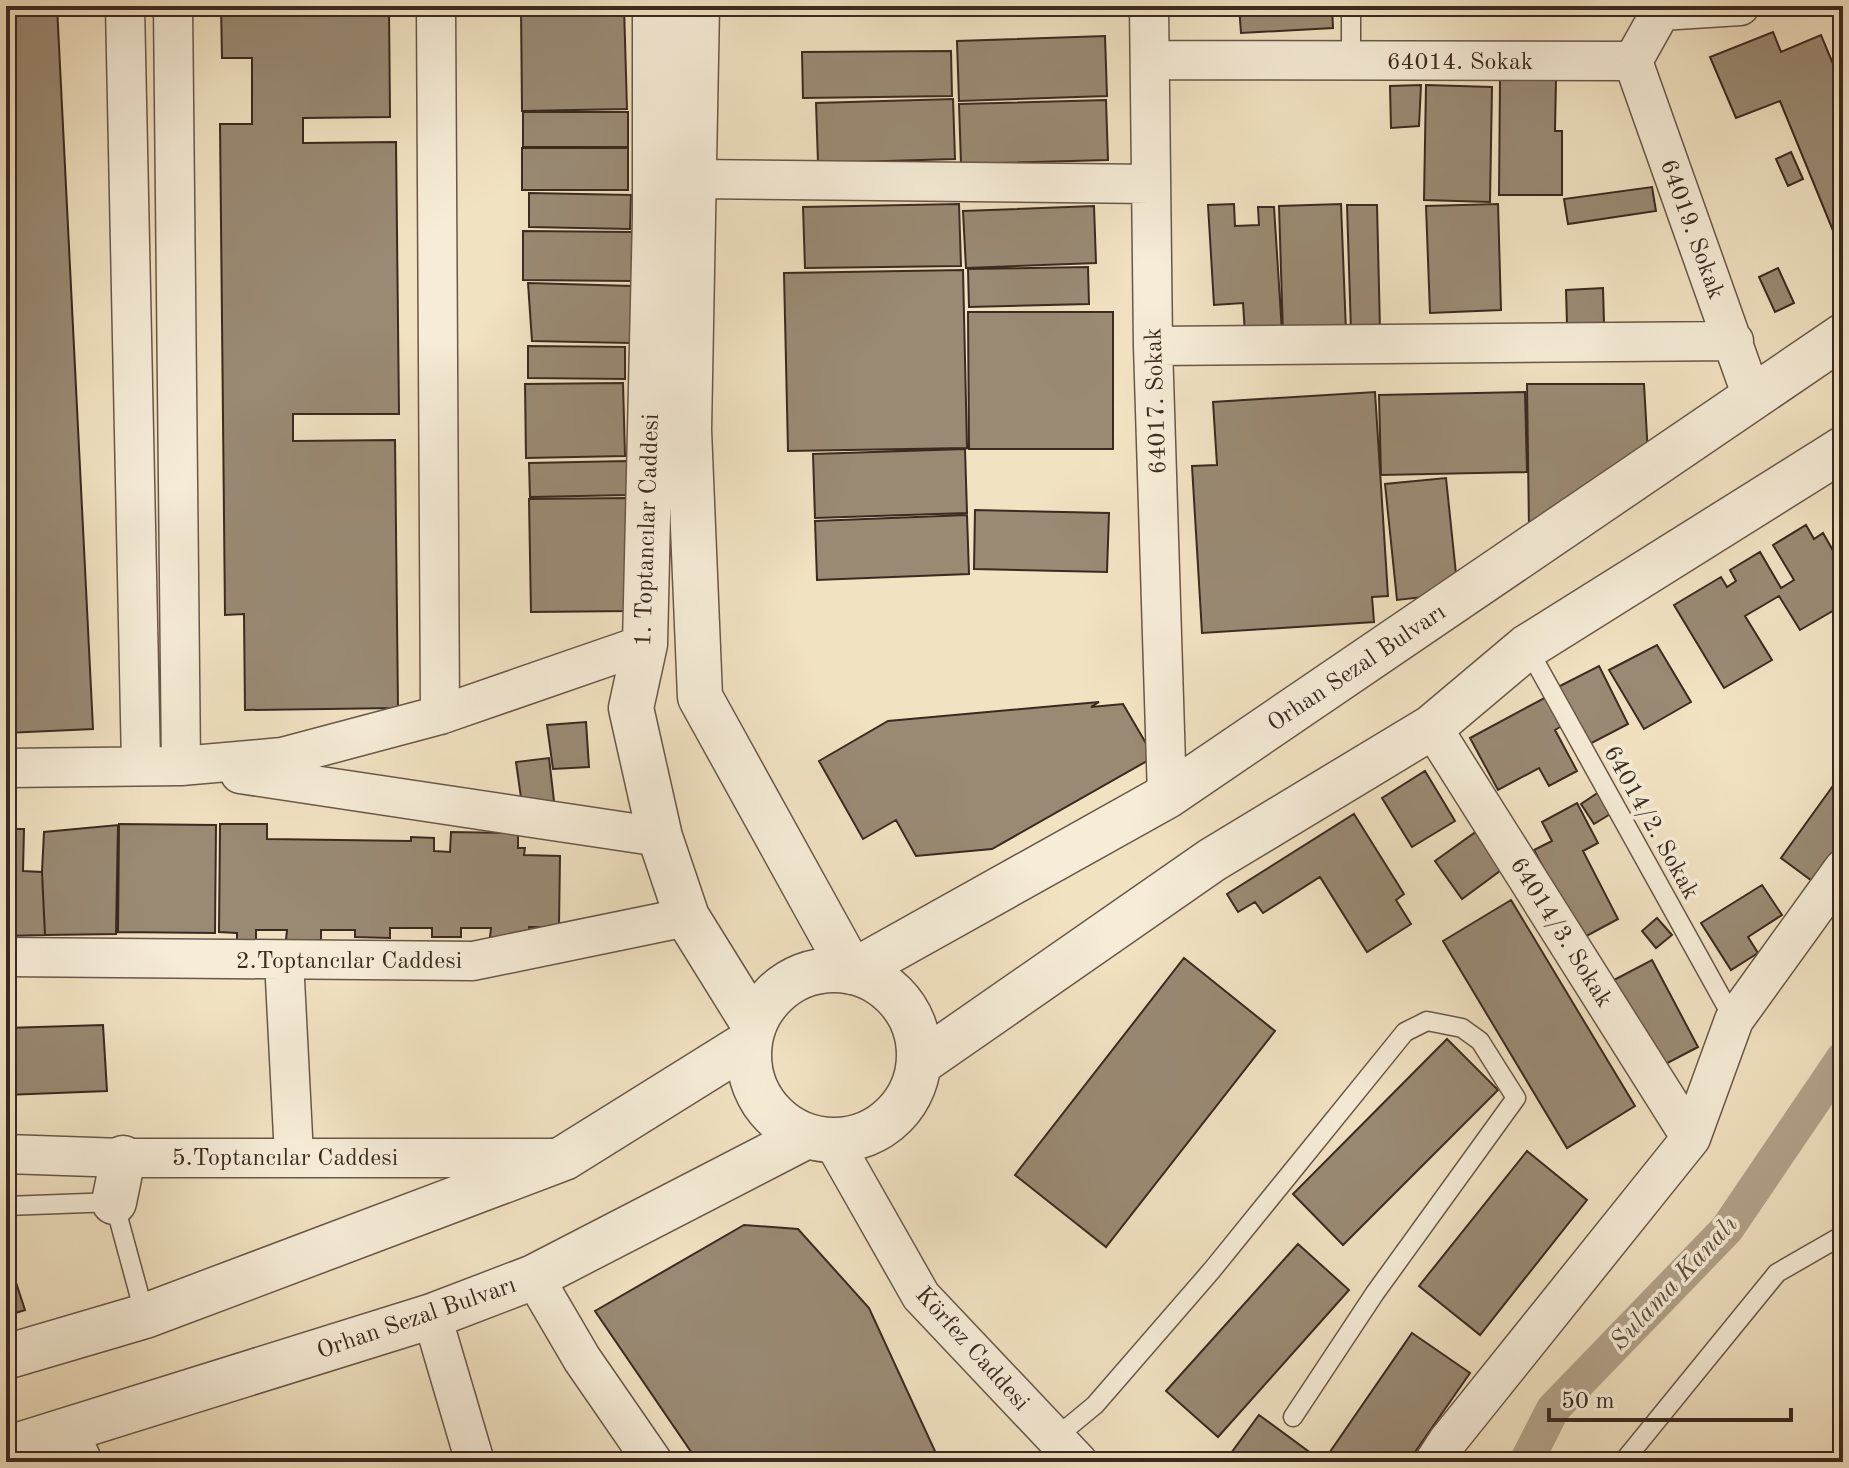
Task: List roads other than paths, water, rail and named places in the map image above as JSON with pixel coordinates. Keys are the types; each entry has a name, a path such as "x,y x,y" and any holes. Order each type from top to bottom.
{"street":[{"path":"125,6 141,765"},
{"path":"173,6 181,766"},
{"path":"436,6 440,715"},
{"name":"1. Toptancılar Caddesi","path":"655,6 655,217 645,644 631,708 660,837 687,917 752,1034"},
{"name":"1. Toptancılar Caddesi","path":"697,6 689,430 700,697 852,972"},
{"name":"64017. Sokak","path":"1149,6 1153,346 1167,796"},
{"path":"1633,61 1661,9 1740,6"},
{"name":"64014. Sokak","path":"1150,60 1633,61"},
{"name":"64019. Sokak","path":"1633,61 1752,397"},
{"path":"694,179 1150,184"},
{"name":"Orhan Sezal Bulvarı","path":"852,972 1167,796 1843,336"},
{"path":"1153,346 1734,341"},
{"path":"920,1063 1212,860 1432,727 1527,647 1843,449"},
{"path":"6,768 181,766 282,757 440,715 645,644"},
{"path":"631,708 700,697"},
{"name":"64014/3. Sokak","path":"1432,727 1691,1138"},
{"path":"181,766 660,837"},
{"path":"1434,1462 1691,1138 1734,1020 1843,869"},
{"name":"2.Toptancılar Caddesi","path":"6,957 473,961 687,917"},
{"path":"284,960 294,1156"},
{"name":"Orhan Sezal Bulvarı","path":"6,1357 145,1316 564,1158 752,1034 766,1004 783,987 804,975 828,970 852,972 875,980 895,995 910,1015 918,1038 920,1063 914,1088 901,1110 882,1127 859,1138 820,1139 534,1277 432,1316 76,1446 6,1449"},
{"path":"752,1034 749,1060 754,1084 766,1106 783,1124 820,1139"},
{"name":"Körfez Caddesi","path":"820,1139 921,1296 1066,1450"},
{"name":"5.Toptancılar Caddesi","path":"6,1154 123,1158 564,1158"},
{"path":"114,1202 123,1158"},
{"path":"534,1277 582,1359 653,1462"},
{"path":"432,1316 475,1462"}],"lane":[{"path":"1351,6 1351,61"},
{"name":"64014/2. Sokak","path":"1527,647 1734,1020"},
{"path":"1066,1450 1095,1405 1212,1270 1405,1032 1427,1021 1462,1028 1480,1041 1516,1098 1375,1293 1293,1417"},
{"path":"6,1206 114,1202 145,1316"},
{"path":"1623,1462 1777,1273 1843,1235"}],"waterway":[{"name":"Sulama Kanalı","path":"1526,1462 1553,1409 1727,1229 1843,1058"}]}
